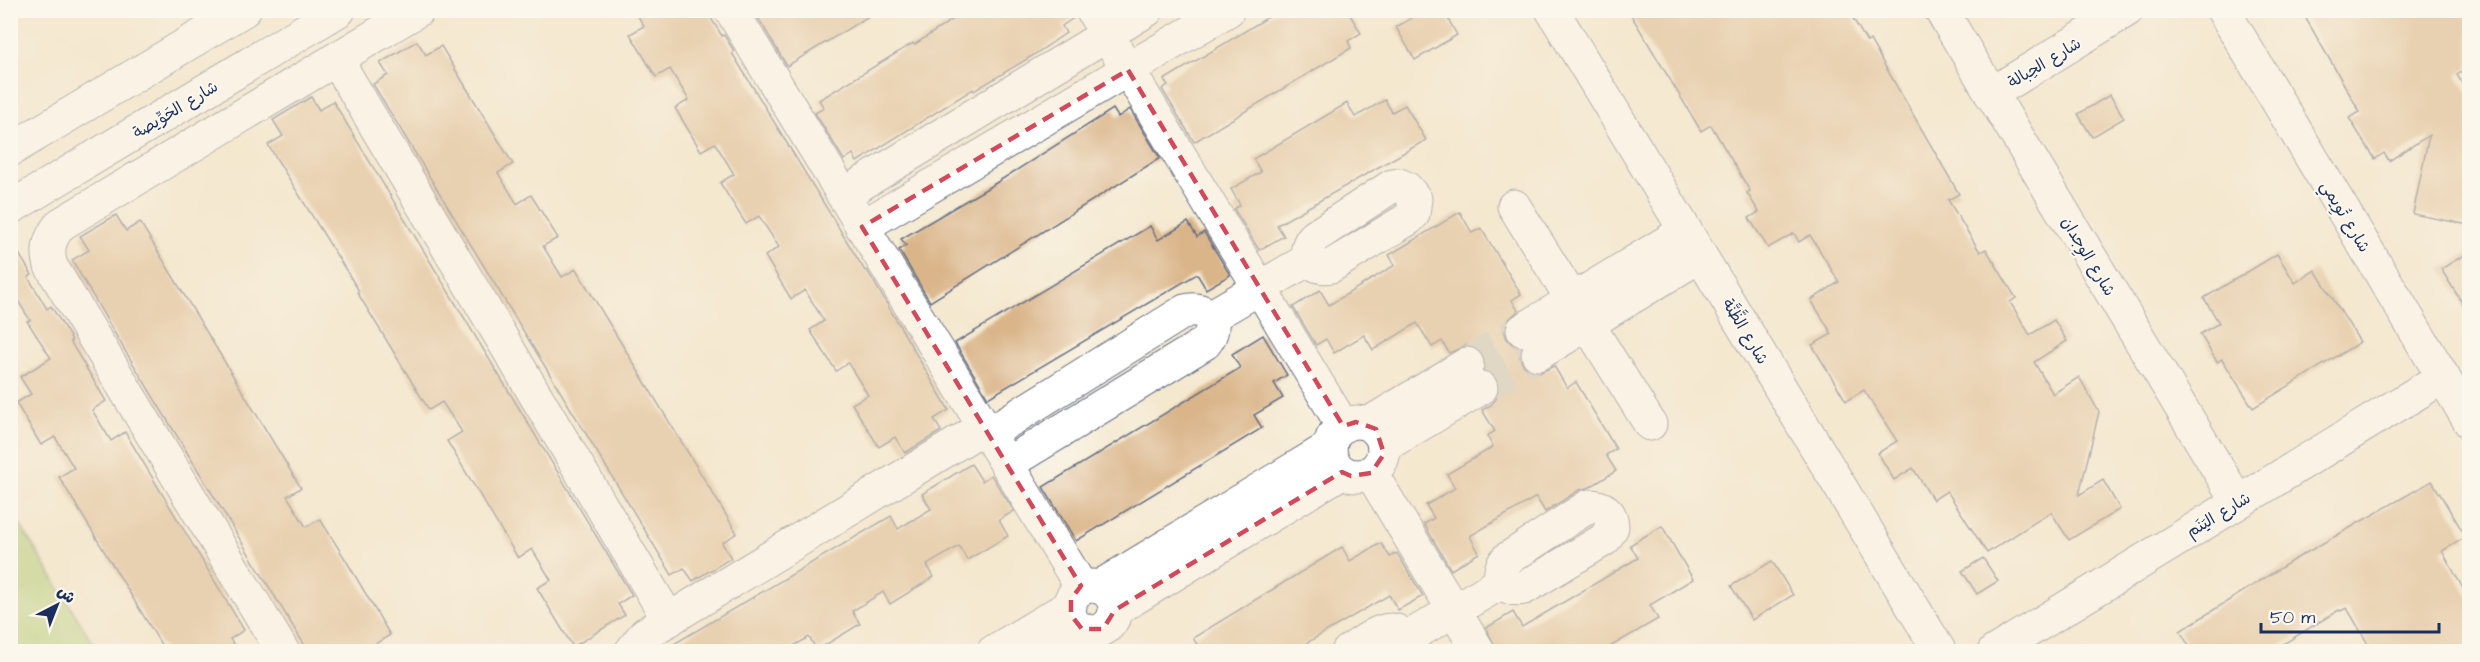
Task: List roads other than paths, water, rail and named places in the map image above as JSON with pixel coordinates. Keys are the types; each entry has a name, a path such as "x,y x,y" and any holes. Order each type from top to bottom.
{"street":[{"path":"10,150 244,10"},
{"name":"شارع الحَوِّيصة","path":"10,208 339,10"},
{"path":"283,651 51,266 48,248 61,224 418,10"},
{"path":"731,10 1007,464 1095,614"},
{"path":"843,195 1100,23 1147,10"},
{"path":"862,227 1228,10"},
{"name":"شارع الظَّنَّة","path":"1552,10 1940,651"},
{"name":"شارع الوِجدان","path":"1941,10 2238,502"},
{"name":"شارع الحِبالة","path":"1991,94 2127,10"},
{"name":"شارع تُوِيمي","path":"2223,10 2469,422"},
{"path":"1100,23 1479,651"},
{"path":"336,59 669,620"},
{"path":"1514,206 1650,424"},
{"path":"1530,342 1693,244"},
{"path":"1210,317 1309,260"},
{"path":"632,651 645,634 1185,311 1194,309 1203,311 1210,317 1213,326 1212,336 1205,343 1007,464"},
{"path":"1046,651 1095,614 1474,376"},
{"name":"شارع اليَنَم","path":"1994,651 2443,377"},
{"path":"1348,651 1390,629 1400,632 1408,645 1454,610 1502,582"},
{"path":"993,651 1095,614"}],"tunnel":[{"path":"1467,364 1523,330"},
{"path":"1481,388 1538,354"}]}
